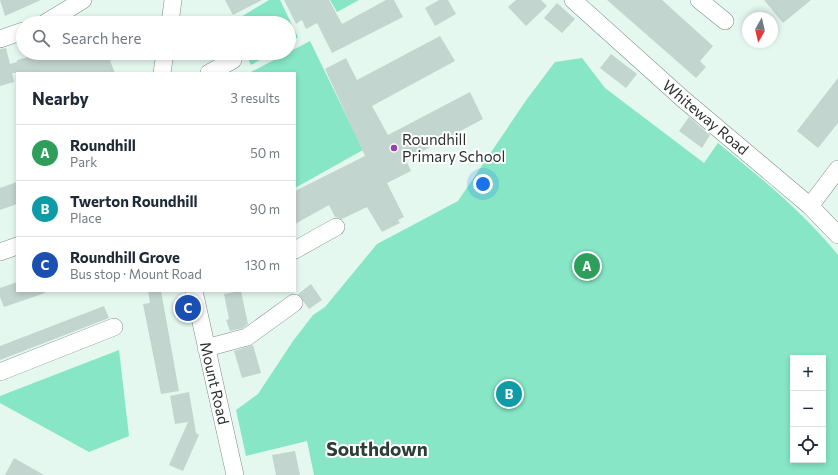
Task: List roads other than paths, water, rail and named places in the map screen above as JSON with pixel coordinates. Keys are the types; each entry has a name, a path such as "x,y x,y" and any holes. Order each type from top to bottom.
{"street":[{"path":"57,16 83,0"},
{"path":"171,16 173,0"},
{"path":"699,0 725,21"},
{"name":"Whiteway Road","path":"580,3 683,99 810,206 836,231"},
{"path":"0,38 16,33"},
{"path":"162,72 164,60"},
{"path":"211,72 233,60"},
{"path":"810,206 838,169"},
{"path":"296,249 336,227"},
{"path":"0,252 16,246"},
{"name":"Mount Road","path":"194,292 235,475"},
{"path":"206,348 247,337 294,304"},
{"path":"0,372 114,327"}],"place":[{"name":"Roundhill Primary School","path":"394,148"},
{"name":"Roundhill","path":"587,266"},
{"name":"Roundhill Grove","path":"188,308"},
{"name":"Twerton Roundhill","path":"509,394"}],"district":[{"name":"Southdown","path":"377,448"}]}
